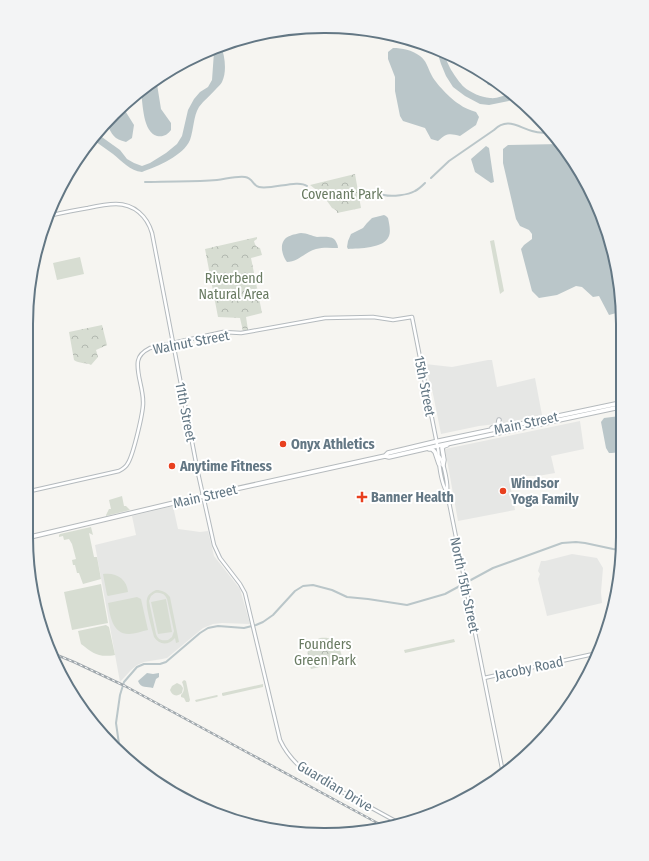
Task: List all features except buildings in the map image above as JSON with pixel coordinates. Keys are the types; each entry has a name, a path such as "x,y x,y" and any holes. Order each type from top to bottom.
{"main road":[{"name":"Main Street","path":"502,430 519,424 546,421 616,404"},
{"name":"Main Street","path":"502,430 527,427 544,421 616,409"},
{"path":"478,435 482,430 496,427 499,420"},
{"path":"478,435 502,430"},
{"name":"Main Street","path":"33,536 203,496 385,456 412,452 437,444 478,435"},
{"name":"Main Street","path":"385,456 388,453 462,440 478,435"},
{"path":"441,464 444,460 443,448 462,440"},
{"path":"412,452 432,449 441,464"}],"street":[{"name":"11th Street","path":"54,215 110,204 119,204 136,210 144,217 149,225 203,496 216,550 220,558 244,590 280,740"},
{"name":"Walnut Street","path":"33,490 119,471 127,466 132,455 143,407 143,394 138,359 143,352 150,348 223,332 247,332 324,318 373,317 393,320 412,317"},
{"name":"15th Street","path":"412,317 439,455 441,458 444,480"},
{"name":"North 15th Street","path":"444,480 448,488 447,492 465,586 502,768"},
{"name":"Jacoby Road","path":"484,678 591,655"},
{"name":"Guardian Drive","path":"280,740 294,761 306,772 391,820"}],"shaded area":[{"path":"393,48 410,51 422,58 436,82 452,98 467,109 476,112 479,117 476,125 460,136 448,134 443,136 438,141 431,139 425,128 403,121 400,116 395,91 395,77 388,59 388,52"},
{"path":"223,51 225,64 224,78 219,86 199,107 187,146 169,160 142,172 134,170 126,165 97,142 101,137 120,150 127,159 134,163 142,166 150,163 177,144 182,136 188,110 194,99 200,92 208,87 212,80 214,55"},
{"path":"439,56 446,60 454,75 464,87 470,91 480,96 490,98 505,95 511,100 489,105 480,104 465,96 453,87"},
{"path":"157,86 161,109 171,123 171,130 163,136 157,136 152,133 146,124 142,97"},
{"path":"125,111 134,125 132,138 126,142 114,136 109,128"},
{"path":"554,144 567,163 586,196 601,231 614,286 615,313 609,315 599,296 593,297 582,287 576,286 557,295 539,298 532,291 521,249 532,239 532,234 529,230 520,226 516,219 503,163 503,149 508,145"},
{"path":"486,146 489,148 494,182 491,183 475,172 471,159"},
{"path":"384,215 388,218 390,227 390,234 386,240 377,246 348,249 348,241 351,234 363,228 372,218"},
{"path":"301,233 317,237 332,238 336,242 338,248 316,249 291,262 287,262 282,250 283,242 287,237"},
{"path":"492,360 497,387 535,378 542,415 441,434 425,364 452,367"},
{"path":"616,416 616,452 609,453 606,448 601,422 604,418"},
{"path":"580,421 584,449 551,456 555,473 509,479 515,510 458,521 445,449"},
{"path":"173,506 178,529 200,532 208,531 214,556 240,589 250,624 222,623 213,624 203,628 167,658 144,662 137,665 120,682 95,545 136,535 132,516"},
{"path":"572,554 597,558 603,568 601,592 602,603 547,616 538,579 540,574 538,571 541,561"},
{"path":"147,673 159,673 159,677 156,679 153,688 139,684 138,681"}],"green space":[{"name":"Covenant Park","path":"355,174 361,208 337,213 337,211 332,208 323,195 310,185"},
{"name":"Riverbend Natural Area","path":"257,237 254,242 255,245 260,248 262,255 251,258 262,313 246,317 248,330 243,331 240,318 218,317 205,249"},
{"path":"494,240 504,291 500,294 490,241"},
{"path":"80,257 84,274 57,280 53,263"},
{"path":"102,325 107,345 96,350 98,357 91,365 74,360 69,332"},
{"path":"122,496 124,506 130,510 106,516 109,509 111,509 109,500"},
{"path":"91,527 93,535 89,533 94,557 97,557 101,579 83,584 79,573 77,573 75,565 73,565 72,560 76,559 72,544 69,539 64,540 63,536 59,537 59,535"},
{"path":"103,574 112,574 120,577 126,583 128,592 108,596"},
{"path":"101,584 108,623 72,630 64,592"},
{"path":"156,590 162,591 170,597 179,642 176,643 175,638 164,644 158,642 154,637 149,618 147,599 150,593","holes":["155,593 162,594 167,599 174,631 172,637 168,640 160,640 156,634 149,601 151,596"]},
{"path":"137,597 141,599 148,630 131,634 123,633 115,627 113,623 108,603"},
{"path":"166,599 172,632 158,634 151,602"},
{"path":"106,625 109,627 115,655 104,656 96,654 81,644 78,631"},
{"name":"Founders Green Park","path":"320,638 330,639 337,644 341,651 342,662 311,669 308,660 309,647"},
{"path":"454,639 455,642 405,653 404,650"},
{"path":"184,680 186,681 190,700 189,702 186,702 184,698 181,697 184,689 182,682"},
{"path":"177,683 183,688 182,693 175,695 172,694 170,690 172,686"},
{"path":"263,684 263,687 222,695 222,693"},
{"path":"217,695 217,697 196,702 195,700"}],"waterway":[{"path":"431,178 449,161 503,124 513,124 532,131 545,133"},
{"path":"145,182 209,181 245,177 250,179 255,185 264,188 291,184 303,184 307,186"},
{"path":"363,193 371,191 387,196 404,195 416,190 425,183"},
{"path":"119,744 116,723 120,695 124,682 137,667 144,664 160,664 166,662 208,628 218,626 244,628 263,622 273,615 295,591 303,586 313,585 332,590 347,597 407,605 445,594 493,568 562,543 585,543 615,549"}],"railway":[{"path":"59,656 125,686 377,823"}],"place":[{"name":"Onyx Athletics","path":"283,444"},
{"name":"Anytime Fitness","path":"172,466"},
{"name":"Windsor Yoga Family","path":"503,491"},
{"name":"Banner Health","path":"362,497"}]}
